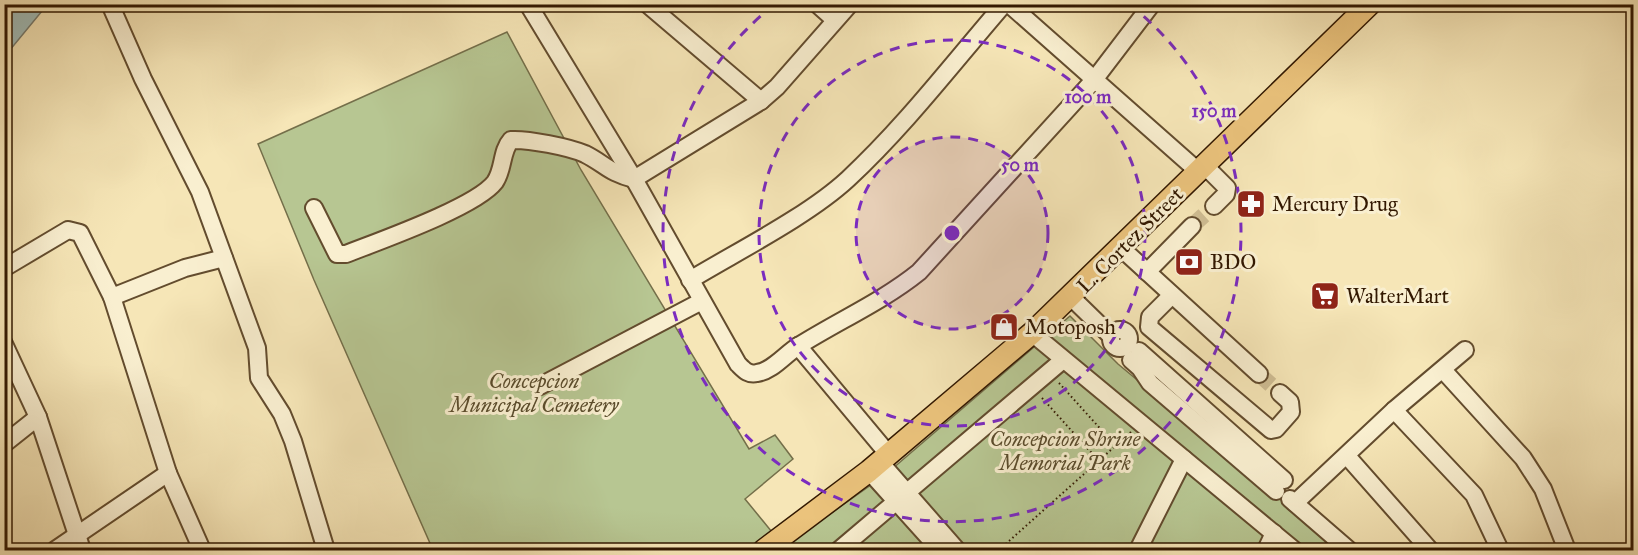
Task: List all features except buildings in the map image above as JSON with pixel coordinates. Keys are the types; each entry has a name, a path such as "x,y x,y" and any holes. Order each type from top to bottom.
{"main road":[{"name":"L. Cortez Street","path":"764,550 879,463 1032,333 1075,294 1120,247 1370,4"}],"street":[{"path":"110,4 143,79 200,192 257,348 259,378 282,414 293,441 326,550"},
{"path":"528,4 634,179 738,364 746,372 755,374 764,371 798,346 884,297 919,272 1094,80 1152,4"},
{"path":"647,4 761,101"},
{"path":"817,4 835,20"},
{"path":"314,208 337,254 346,254 475,199 495,182 501,172 506,146 511,140 585,154 610,172 634,179 761,101 777,87 850,4"},
{"path":"690,280 800,213 848,179 901,123 1004,4"},
{"path":"1009,4 1094,80 1228,191 1214,206"},
{"path":"1147,272 1192,226"},
{"path":"4,268 68,230 80,233 112,297 168,473 202,550"},
{"path":"1120,247 1258,374"},
{"path":"112,297 185,268 224,258"},
{"path":"1075,294 1126,346 1349,550"},
{"path":"1172,295 1150,317 1149,327 1270,430 1276,429 1291,412 1290,402 1280,393"},
{"path":"540,386 702,301"},
{"path":"1032,333 1140,425 1294,550"},
{"path":"4,344 38,417 82,550"},
{"path":"798,346 902,499 940,550"},
{"path":"1286,493 1347,456 1394,410 1466,350"},
{"path":"839,550 902,499 1063,360"},
{"path":"1443,370 1523,458 1543,489 1568,550"},
{"path":"1394,410 1474,495 1500,550"},
{"path":"4,444 38,417"},
{"path":"1347,456 1430,550"},
{"path":"1138,550 1184,459"},
{"path":"55,550 168,473"},
{"path":"902,499 957,550"},
{"path":"1266,550 1274,533"}],"path":[{"path":"1049,372 1115,445"},
{"path":"1032,387 1098,460"},
{"path":"999,550 1140,425"}],"green space":[{"name":"Concepcion Municipal Cemetery","path":"507,32 581,170 749,449 775,435 793,459 745,499 772,532 746,550 433,550 314,280 258,144"},
{"name":"Concepcion Shrine Memorial Park","path":"1070,316 1118,364 1342,550 779,550 885,475"}],"water":[{"path":"4,5 47,5 5,56"}],"tunnel":[{"path":"1192,226 1214,206"},
{"path":"1259,374 1280,393"}],"place":[{"name":"Mercury Drug","path":"1251,204"},
{"name":"BDO","path":"1189,262"},
{"name":"WalterMart","path":"1325,296"},
{"name":"Motoposh","path":"1004,327"}]}
